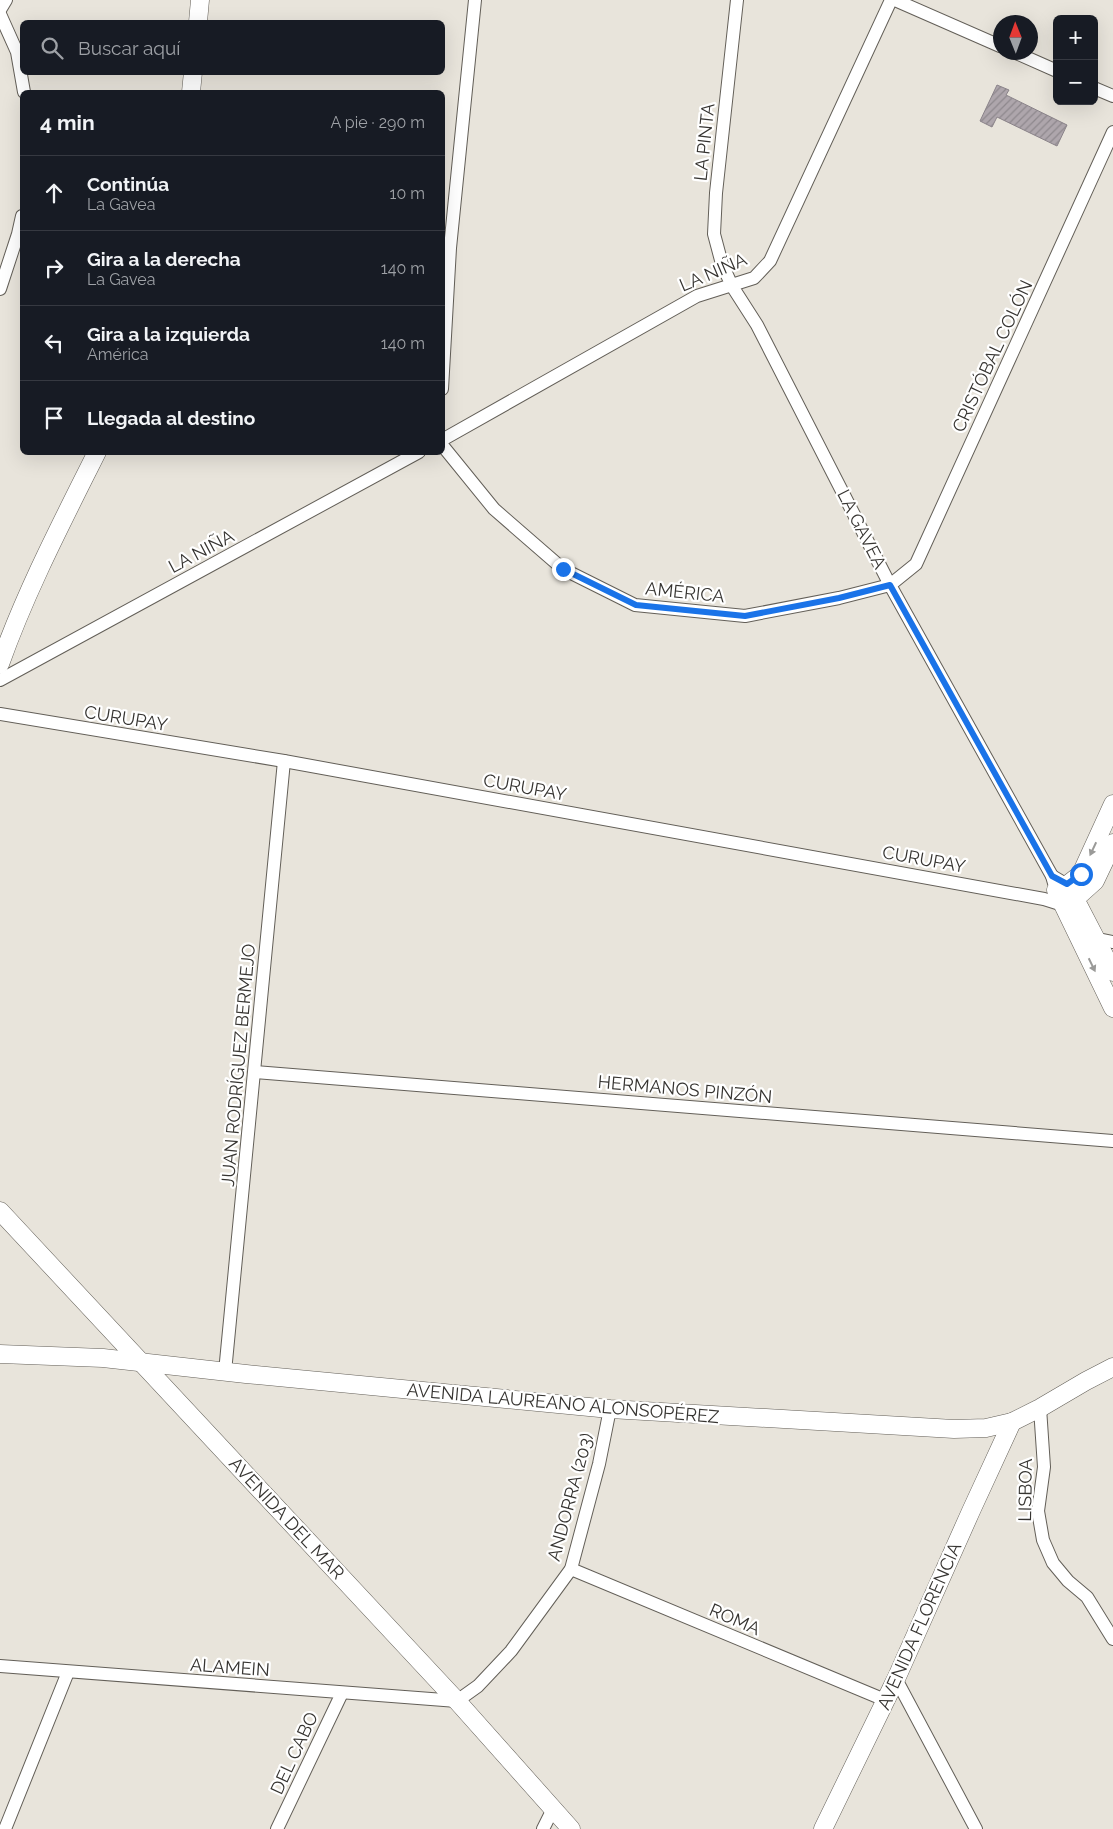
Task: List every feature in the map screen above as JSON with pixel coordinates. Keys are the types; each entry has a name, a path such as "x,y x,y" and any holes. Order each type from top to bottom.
{"street":[{"path":"6,0 0,12 17,52 20,69"},
{"path":"198,20 200,0"},
{"path":"445,336 450,248 475,0"},
{"name":"LA PINTA","path":"732,286 722,264 714,234 716,194 737,0"},
{"name":"LA NIÑA","path":"445,438 697,296 754,278 770,261 891,0"},
{"path":"895,0 993,43"},
{"path":"1032,60 1053,69"},
{"path":"21,75 24,90"},
{"path":"191,90 193,75"},
{"path":"1098,90 1113,96"},
{"name":"CRISTÓBAL COLÓN","path":"890,585 916,564 1113,132"},
{"path":"0,289 20,225"},
{"name":"LA GAVEA","path":"732,286 757,325 890,585 1059,892 1097,942 1113,972"},
{"name":"AMÉRICA","path":"445,449 494,508 563,569 636,605 745,616 839,598 890,585"},
{"path":"0,664 15,622 58,529 96,455"},
{"name":"LA NIÑA","path":"0,680 413,455"},
{"name":"CURUPAY","path":"0,714 1059,892"},
{"name":"JUAN RODRÍGUEZ BERMEJO","path":"225,1372 284,761"},
{"path":"1059,892 1081,874 1113,804"},
{"path":"1059,892 1096,881 1113,843"},
{"name":"LA GAVEA","path":"1097,942 1113,1008"},
{"name":"HERMANOS PINZÓN","path":"255,1072 1113,1141"},
{"name":"AVENIDA DEL MAR","path":"0,1211 457,1701 571,1829"},
{"name":"AVENIDA LAUREANO ALONSOPÉREZ","path":"0,1354 103,1358 610,1410 954,1429 986,1428 1012,1422 1113,1367"},
{"name":"LISBOA","path":"1040,1408 1044,1467 1038,1511 1043,1540 1053,1563 1068,1581 1086,1597 1113,1639"},
{"name":"ANDORRA (203)","path":"457,1701 478,1686 511,1651 571,1569 599,1464 610,1410"},
{"name":"AVENIDA FLORENCIA","path":"823,1829 896,1679 970,1511 1012,1422"},
{"name":"ROMA","path":"571,1569 885,1700"},
{"name":"ALAMEIN","path":"0,1666 457,1701"},
{"path":"5,1829 68,1672"},
{"path":"896,1679 976,1829"},
{"name":"DEL CABO","path":"277,1829 342,1693"},
{"path":"543,1829 553,1809"}],"building":[{"path":"997,85 1009,90 1006,95 1067,125 1057,146 997,117 992,127 980,121"}],"route":[{"path":"563,569 636,605 745,616 839,598 890,585 1052,876 1067,884 1081,874"}]}
